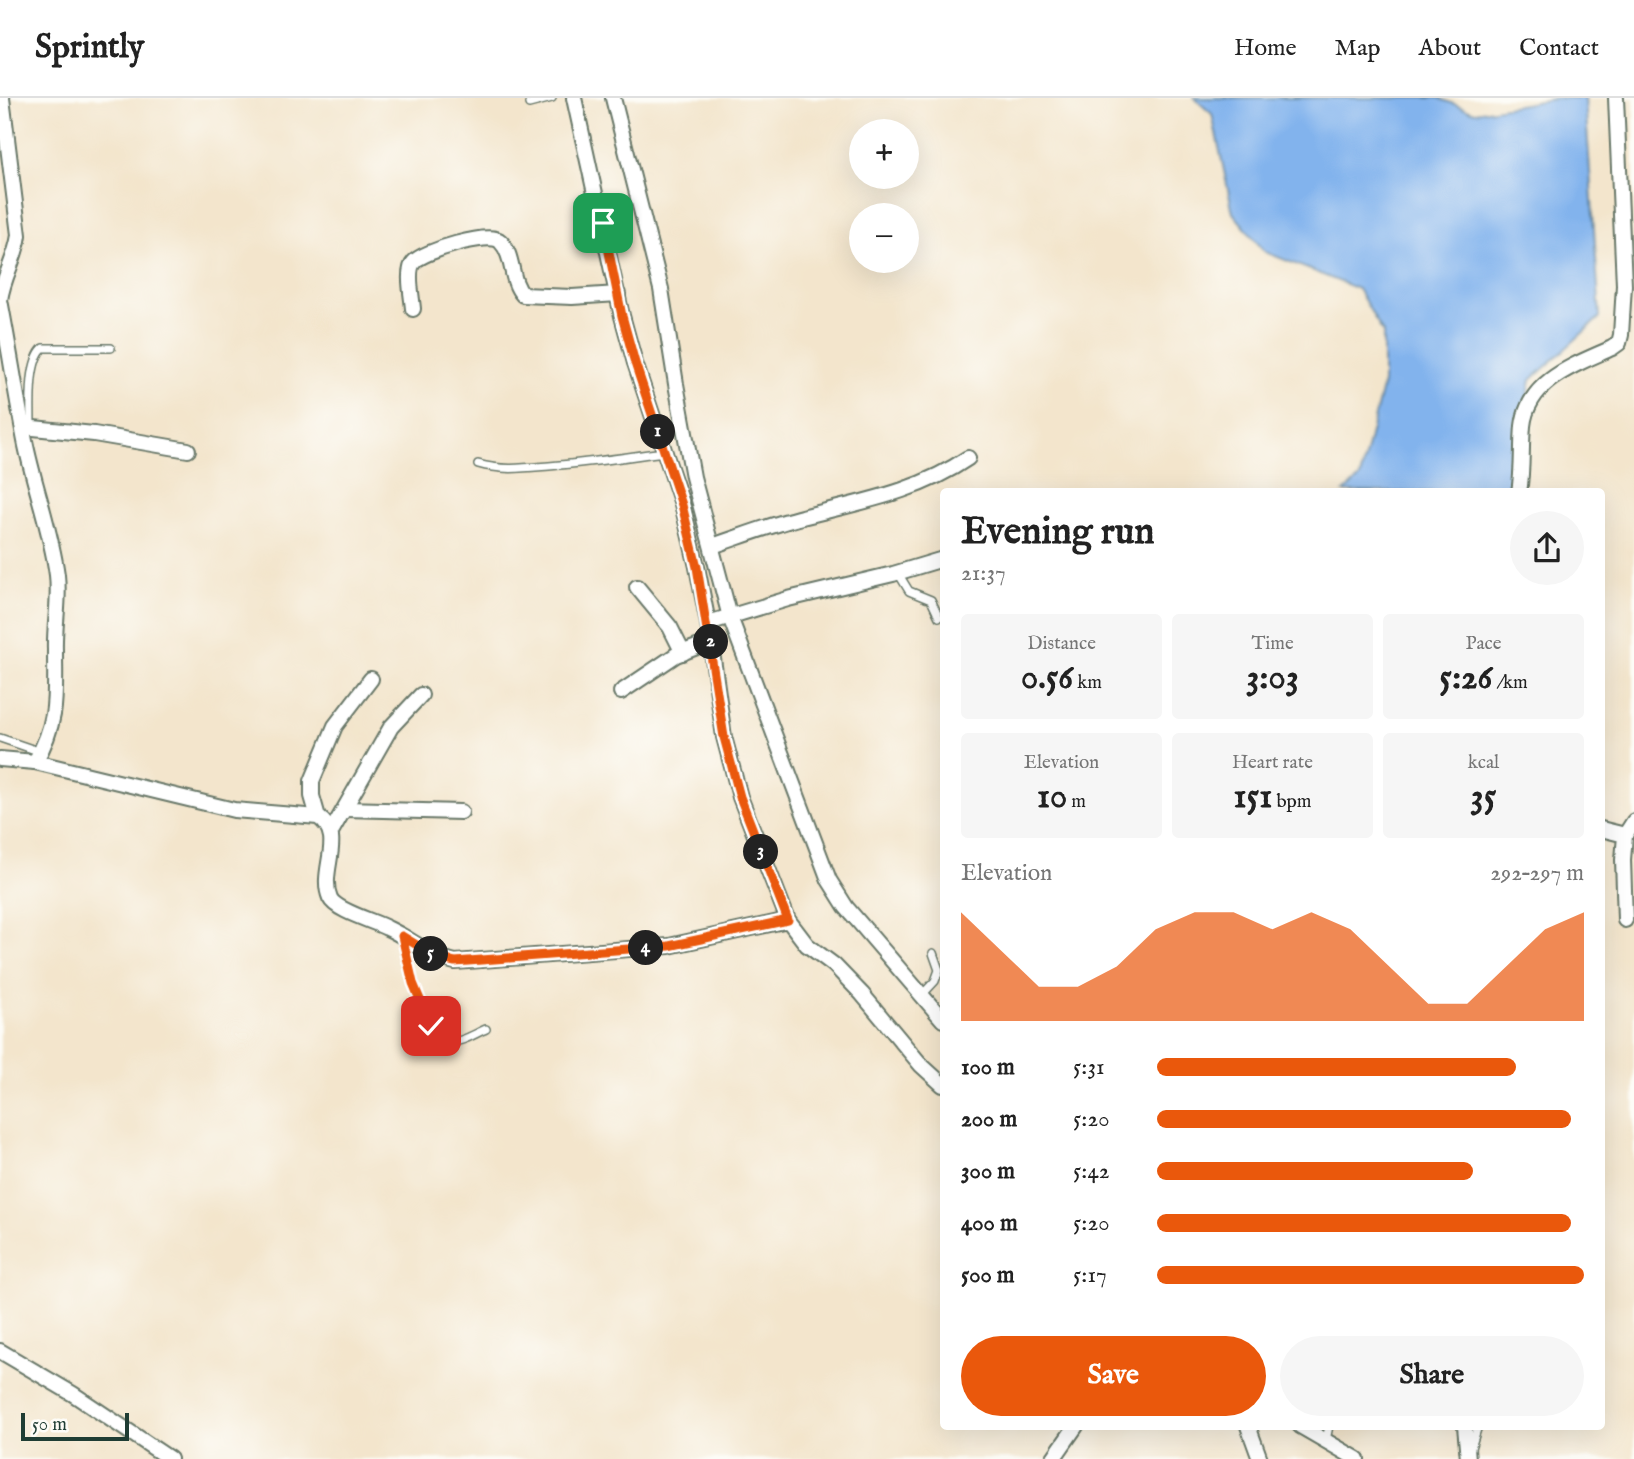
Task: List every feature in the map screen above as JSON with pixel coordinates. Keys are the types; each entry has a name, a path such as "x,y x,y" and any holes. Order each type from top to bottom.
{"street":[{"path":"2,98 7,189 19,235 18,248 2,287 0,300 57,575 59,603 54,716 38,757"},
{"path":"574,98 635,363 720,620 829,880 846,906 940,1016"},
{"path":"613,98 661,289 693,477 712,546 720,620 710,642 724,737 740,797 788,920 807,945 834,965 862,994 921,1065 940,1082"},
{"path":"1519,488 1523,426 1526,408 1533,396 1556,374 1612,348 1619,343 1622,335 1624,285 1616,98"},
{"path":"413,309 409,273 413,262 424,254 477,238 494,237 500,242 507,251 515,288 523,295 572,297 618,294"},
{"path":"27,427 188,450"},
{"path":"712,546 783,522 868,501 921,484 947,473 968,458"},
{"path":"720,620 788,599 898,573 940,560"},
{"path":"637,587 670,626 683,653"},
{"path":"621,692 683,653 710,642"},
{"path":"318,817 312,796 312,781 335,726 370,679"},
{"path":"421,695 391,727 331,832 327,885 330,900 339,907 402,936 438,958 455,962 669,946 788,920"},
{"path":"0,759 38,757 234,810 318,817 327,823 331,832"},
{"path":"345,809 461,812"},
{"path":"1625,920 1625,835 1634,821"},
{"path":"1605,830 1625,835"},
{"path":"0,1351 73,1394 170,1459"},
{"path":"1053,1459 1073,1430"},
{"path":"1250,1430 1261,1459"},
{"path":"1465,1430 1468,1457"},
{"path":"1327,1434 1357,1459"}],"lane":[{"path":"529,104 552,98"},
{"path":"27,427 37,353 43,348 111,348"},
{"path":"478,464 495,469 527,468 592,463 664,452"},
{"path":"898,573 909,591 931,600 939,617"},
{"path":"0,738 38,757"},
{"path":"402,936 413,983 431,1026 449,1042 486,1029"},
{"path":"922,995 935,982 939,970 933,953"},
{"path":"1468,1457 1477,1430"}],"water":[{"path":"1194,98 1438,98 1475,112 1560,98 1585,98 1600,317 1531,380 1510,488 1349,488 1360,478 1383,383 1383,333 1358,289 1265,252 1233,213 1212,114"}],"route":[{"path":"431,1026 413,983 402,936 438,958 455,962 669,946 788,920 740,797 724,737 697,567 682,505 622,316 603,223"}]}
